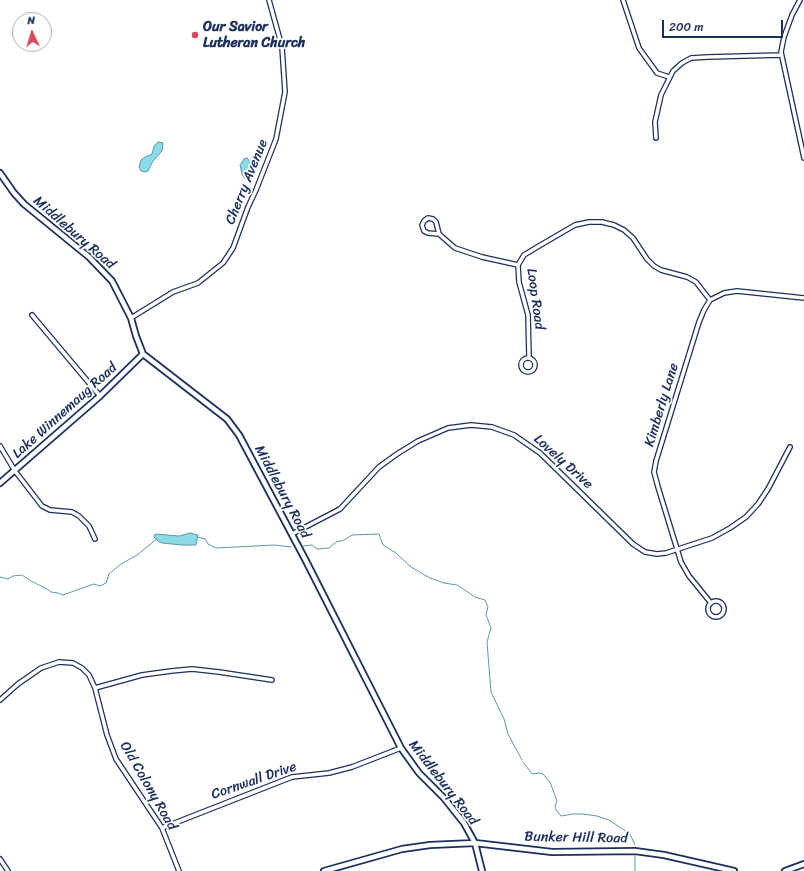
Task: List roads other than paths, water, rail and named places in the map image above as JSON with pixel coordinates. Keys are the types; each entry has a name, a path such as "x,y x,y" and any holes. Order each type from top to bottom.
{"street":[{"name":"Cherry Avenue","path":"131,318 173,292 198,283 223,263 233,248 248,206 256,190 276,138 285,92 282,47 268,0"},
{"path":"623,0 639,48 657,74 669,77"},
{"path":"800,0 784,37 781,55 804,158"},
{"path":"656,138 655,122 659,102 669,77 673,71 691,58 781,55"},
{"name":"Middlebury Road","path":"0,173 24,204 88,256 112,281 131,318 143,354 227,419 239,434 292,534 401,748 419,773 444,798 464,823 475,843 482,871"},
{"path":"439,234 436,222 433,219 428,218 424,220 422,225 424,231 439,234 456,248 482,257 518,265"},
{"name":"Loop Road","path":"529,357 522,359 520,364 521,368 527,372 532,371 535,367 533,360 529,357 528,315 519,282 518,265 524,255 575,225 589,222 602,222 614,225 624,230 633,238 647,259 654,266 661,270 687,277 696,282 710,300"},
{"path":"710,300 724,293 737,291 804,298"},
{"name":"Kimberly Lane","path":"710,300 699,322 656,461 654,472 681,562 689,576 711,603"},
{"path":"32,315 100,396"},
{"name":"Lake Winnemaug Road","path":"0,483 100,396 143,354"},
{"name":"Lovely Drive","path":"292,534 340,509 379,467 418,441 448,428 471,424 492,427 514,435 540,453 633,544 645,552 657,554 678,550 712,538 746,517 758,504 768,489 790,447"},
{"path":"0,446 15,471 42,506 50,510 72,512 79,516 89,526 95,539"},
{"name":"Kimberly Lane","path":"718,601 722,603 724,608 722,614 716,617 710,614 708,609 711,603 718,601"},
{"name":"Old Colony Road","path":"0,700 18,684 41,668 59,662 73,663 82,668 89,675 95,688 107,735 116,759 162,828 179,871"},
{"path":"95,688 142,675 185,670 219,672 272,680"},
{"name":"Cornwall Drive","path":"162,828 292,777 329,773 352,767 401,748"},
{"name":"Bunker Hill Road","path":"324,871 402,849 430,845 475,843 552,852 635,851 664,855 734,871"},
{"path":"0,859 8,871"},
{"path":"785,871 804,864"}],"water":[{"path":"158,142 163,143 162,151 153,161 148,171 141,171 139,167 141,160 152,154 154,146"},
{"path":"247,158 251,163 253,173 250,178 245,179 240,165 244,159"},
{"path":"190,533 198,535 196,545 162,543 154,537 155,534 179,536"}],"waterway":[{"path":"303,546 312,545 317,549 329,548 336,542 344,540 352,535 379,534 383,545 396,553 411,567 430,578 444,583 457,585 475,597 485,600 488,607 486,615 491,628 487,642 491,692 504,719 508,734 522,760"},
{"path":"197,537 205,539 208,544 216,548 275,545 291,547"},
{"path":"0,577 8,579 13,576 22,575 51,592 63,595 94,584 100,586 106,583 109,574 157,539"},
{"path":"523,762 532,774 543,774 550,782 557,801 555,806 556,810 561,816 583,814 609,820 630,834 635,845"},
{"path":"635,856 635,871"}],"place":[{"name":"Our Savior Lutheran Church","path":"195,35"}]}
